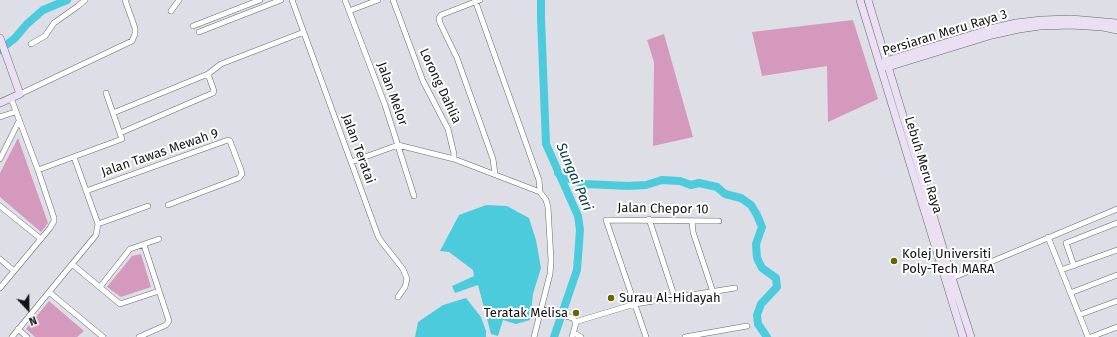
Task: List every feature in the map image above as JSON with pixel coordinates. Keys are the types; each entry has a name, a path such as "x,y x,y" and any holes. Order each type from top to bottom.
{"main road":[{"name":"Lebuh Meru Raya","path":"860,0 948,279 971,337"},
{"name":"Lebuh Meru Raya","path":"868,0 895,89 963,337"},
{"name":"Persiaran Meru Raya 3","path":"880,66 916,52 994,28 1016,23 1071,19 1117,23"},
{"name":"Persiaran Meru Raya 3","path":"887,64 904,62 1019,29 1040,26 1071,25 1117,30"},
{"path":"0,39 20,94 0,103"},
{"path":"881,44 892,54 916,52"},
{"path":"895,89 893,72 895,68 904,62"}],"street":[{"path":"31,44 45,36 54,23 85,0"},
{"path":"20,94 132,41 135,34 135,28 125,0"},
{"path":"171,11 179,0"},
{"path":"193,26 260,0"},
{"path":"199,32 281,0"},
{"name":"Jalan Teratai","path":"292,0 378,236 403,269 407,279 405,287 398,297"},
{"name":"Jalan Melor","path":"345,0 385,105 414,196"},
{"path":"349,11 378,0"},
{"name":"Lorong Dahlia","path":"393,0 423,80 448,129 454,159"},
{"path":"495,174 493,159 472,99 457,58 440,24 439,18 441,15 477,0 539,180 540,192"},
{"path":"113,113 208,74 221,64 304,32"},
{"path":"120,132 213,93 214,91 208,74"},
{"path":"38,170 122,139 106,93"},
{"path":"0,288 41,239 53,223 54,218 11,98"},
{"path":"0,117 15,112"},
{"path":"0,159 18,120"},
{"name":"Jalan Tawas Mewah 9","path":"86,191 229,140 241,170 242,174 239,178 168,205"},
{"path":"351,162 398,145 454,159 540,192 546,200 548,207 551,260 550,274 534,337"},
{"path":"12,337 96,235 98,224 74,157"},
{"path":"0,206 41,239"},
{"path":"98,224 148,206"},
{"path":"948,279 1117,209"},
{"path":"649,219 675,298"},
{"name":"Jalan Chepor 10","path":"635,304 606,220 649,219 719,221"},
{"path":"692,221 693,232 713,292"},
{"path":"1074,266 1066,243 1117,223"},
{"path":"1048,237 1088,337"},
{"path":"100,288 130,249 159,239"},
{"path":"139,337 168,323 144,245"},
{"path":"1061,270 1117,250"},
{"path":"0,259 14,271"},
{"path":"72,264 120,304 159,291"},
{"path":"1070,293 1117,275"},
{"path":"575,322 635,304 735,288"},
{"path":"49,292 103,337"},
{"path":"1079,315 1117,301"},
{"path":"635,304 646,337"},
{"path":"541,309 570,317 575,322"},
{"path":"575,322 573,335 580,337"},
{"path":"686,337 747,326"},
{"path":"1091,337 1117,327"},
{"path":"18,329 27,337"}],"shaded area":[{"path":"853,20 878,99 828,122 827,66 762,76 752,32"},
{"path":"664,34 693,137 653,146 654,62 647,40"},
{"path":"18,138 48,223 41,232 0,197 0,173"},
{"path":"141,254 151,287 121,297 107,287 132,256"},
{"path":"49,301 84,331 77,337 35,337 26,329"}],"water":[{"path":"486,205 507,206 529,218 536,240 541,268 533,294 530,320 516,324 503,320 498,336 491,334 478,285 455,293 452,286 474,276 473,270 449,252 440,251 459,215"},
{"path":"466,298 481,317 486,331 486,337 415,337 418,322 443,305"}],"waterway":[{"path":"0,50 15,38 27,24 43,10 67,0"},
{"name":"Sungai Pari","path":"541,0 546,144 578,216 580,230 577,270 554,337"},
{"path":"558,173 564,177 585,184 628,186 646,185 662,180 680,181 691,185 699,183 717,187 725,194 741,198 751,205 762,227 756,244 757,258 762,268 776,278 777,287 761,304 757,315 758,324 767,337"}],"place":[{"name":"Kolej Universiti Poly-Tech MARA","path":"894,261"},
{"name":"Surau Al-Hidayah","path":"611,298"},
{"name":"Teratak Melisa","path":"576,313"}]}
